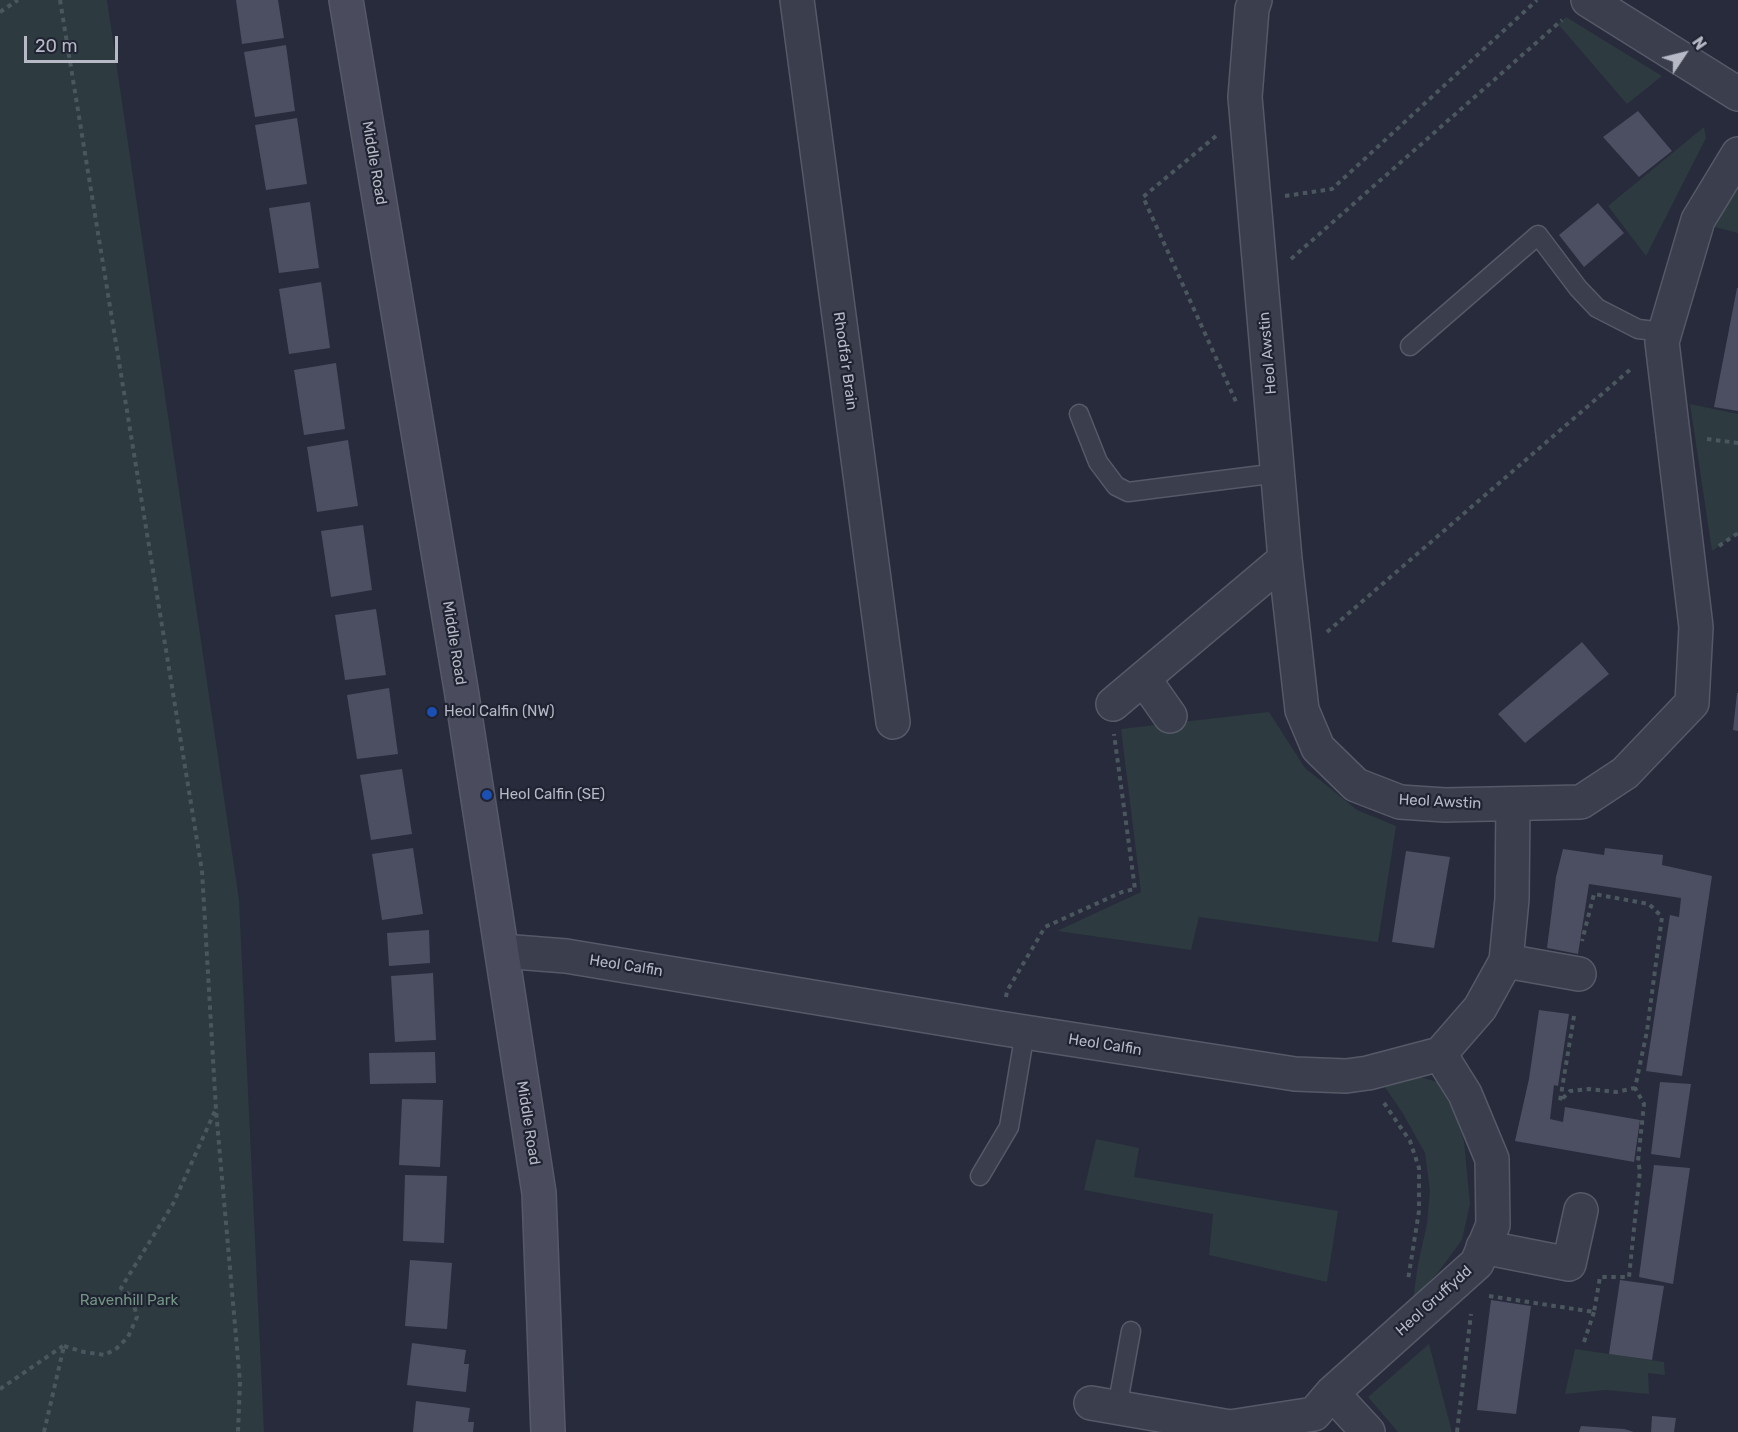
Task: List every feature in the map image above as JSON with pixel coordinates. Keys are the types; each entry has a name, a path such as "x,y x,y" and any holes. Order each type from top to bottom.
{"street":[{"name":"Middle Road","path":"346,0 461,689 539,1193 548,1432"},
{"name":"Rhodfa'r Brain","path":"797,0 893,722"},
{"name":"Heol Awstin","path":"1255,0 1252,9 1245,97 1278,473 1302,710 1318,748 1356,785 1400,802 1445,805 1581,802 1625,773 1692,703 1696,627 1663,337 1698,220 1738,154"},
{"path":"1577,8 1734,84"},
{"path":"1113,704 1286,559"},
{"path":"1144,679 1170,716"},
{"path":"1513,804 1512,899 1506,961 1480,1008 1440,1054 1465,1094 1491,1159 1492,1225 1478,1268 1569,1264 1581,1210"},
{"name":"Heol Calfin","path":"502,951 566,956 1295,1074 1346,1077 1440,1054"},
{"path":"1506,961 1580,962"},
{"name":"Heol Gruffydd","path":"1104,1405 1154,1423 1230,1427 1314,1414 1332,1393 1417,1316 1478,1268"},
{"path":"1332,1393 1368,1432"}],"lane":[{"path":"1410,346 1538,235 1578,288 1597,308 1638,329 1663,337"},
{"path":"1079,414 1098,462 1116,486 1128,492 1278,473"},
{"path":"980,1176 1009,1127 1012,1030"},
{"path":"1104,1405 1131,1331"}],"path":[{"path":"0,12 18,0"},
{"path":"60,0 202,871 216,1110 240,1382 238,1432"},
{"path":"1255,200 1332,189 1537,0"},
{"path":"1262,284 1577,8"},
{"path":"1246,110 1143,197 1242,417 1274,426"},
{"path":"1296,658 1663,337"},
{"path":"1012,1030 1007,991 1046,927 1122,892 1135,889 1113,723 1113,704"},
{"path":"1580,962 1585,926 1590,916 1594,894 1649,904 1662,917 1647,1031 1635,1088 1644,1104 1638,1161 1640,1171 1629,1277 1600,1277 1594,1312 1584,1342"},
{"path":"1574,1016 1560,1101 1570,1091 1589,1089 1616,1092 1635,1088"},
{"path":"1368,1073 1382,1100 1410,1141 1419,1168 1419,1211 1405,1301 1417,1316"},
{"path":"64,1346 105,1355 117,1348 128,1337 137,1317 132,1297 121,1288 173,1204 216,1110"},
{"path":"1457,1432 1478,1268 1594,1312"},
{"path":"0,1389 64,1346"},
{"path":"44,1432 64,1346"}],"green space":[{"name":"Ravenhill Park","path":"0,0 107,0 239,900 264,1432 0,1432"},
{"path":"1566,17 1662,76 1627,104 1558,24"},
{"path":"1704,127 1706,138 1646,256 1608,206"},
{"path":"1738,183 1738,233 1715,227"},
{"path":"1690,404 1738,414 1738,533 1712,551"},
{"path":"1269,712 1305,768 1357,810 1396,826 1378,942 1199,917 1191,950 1057,931 1141,892 1121,729"},
{"path":"1414,1075 1437,1082 1453,1110 1464,1141 1470,1204 1462,1240 1439,1271 1413,1299 1427,1224 1430,1191 1425,1153 1402,1112 1382,1083"},
{"path":"1096,1139 1139,1148 1134,1177 1338,1211 1327,1282 1209,1255 1213,1214 1084,1190"},
{"path":"1429,1344 1452,1432 1398,1432 1368,1397"},
{"path":"1575,1349 1664,1362 1665,1375 1648,1373 1649,1394 1606,1390 1565,1394"}],"building":[{"path":"236,0 278,0 284,38 242,44"},
{"path":"286,45 295,111 255,117 244,52"},
{"path":"1638,111 1672,151 1639,177 1603,137"},
{"path":"297,118 307,184 266,190 255,125"},
{"path":"310,202 319,268 279,273 269,208"},
{"path":"1598,203 1624,233 1584,267 1559,235"},
{"path":"321,282 330,348 289,354 279,289"},
{"path":"1738,288 1738,411 1714,407"},
{"path":"336,363 345,429 304,435 294,370"},
{"path":"348,440 358,506 317,512 307,447"},
{"path":"363,525 372,590 331,597 321,531"},
{"path":"376,609 386,675 345,680 335,615"},
{"path":"1582,642 1609,674 1525,743 1498,714"},
{"path":"389,688 398,754 357,759 347,695"},
{"path":"1738,693 1738,731 1733,730"},
{"path":"402,769 412,834 371,840 360,775"},
{"path":"413,848 423,914 382,920 372,854"},
{"path":"1605,848 1663,855 1662,865 1712,876 1682,1076 1646,1071 1670,915 1679,917 1681,898 1589,884 1578,954 1547,948 1556,877 1563,849 1604,855"},
{"path":"1406,851 1450,857 1434,948 1392,942"},
{"path":"429,930 430,963 389,966 387,933"},
{"path":"433,973 436,1040 395,1042 391,976"},
{"path":"1539,1010 1569,1014 1558,1086 1554,1085 1550,1119 1563,1122 1565,1107 1640,1120 1634,1162 1515,1141 1529,1079"},
{"path":"435,1052 436,1083 370,1084 369,1053"},
{"path":"1660,1082 1691,1084 1680,1158 1651,1154"},
{"path":"402,1099 443,1100 440,1167 399,1165"},
{"path":"1654,1165 1690,1168 1673,1284 1639,1277"},
{"path":"405,1175 447,1176 444,1243 403,1241"},
{"path":"410,1260 452,1263 447,1329 405,1326"},
{"path":"1620,1280 1664,1286 1652,1360 1609,1354"},
{"path":"1491,1300 1531,1306 1516,1414 1477,1410"},
{"path":"412,1343 466,1350 464,1364 469,1364 466,1392 407,1385"},
{"path":"416,1401 470,1408 468,1422 474,1422 473,1432 413,1432"},
{"path":"1652,1416 1676,1418 1674,1432 1651,1432"},
{"path":"1581,1426 1624,1429 1634,1432 1579,1432"}],"place":[{"name":"Heol Calfin (NW)","path":"432,712"},
{"name":"Heol Calfin (SE)","path":"487,795"}]}
